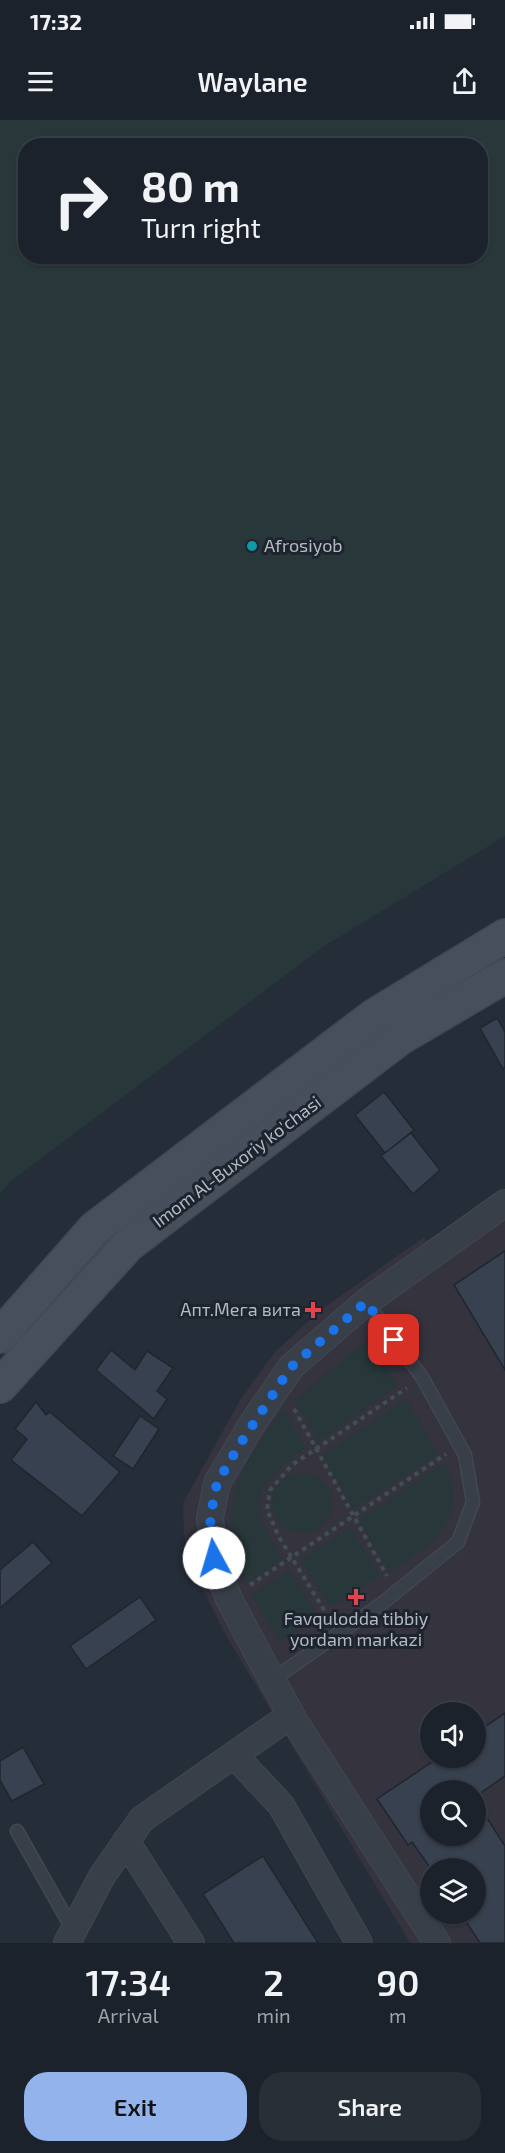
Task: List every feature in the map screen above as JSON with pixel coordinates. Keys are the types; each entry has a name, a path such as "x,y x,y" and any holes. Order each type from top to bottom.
{"main road":[{"name":"Imom Al-Buxoriy ko'chasi","path":"0,1336 95,1228 374,1016 505,936"},
{"name":"Imom Al-Buxoriy ko'chasi","path":"0,1386 128,1245 399,1038 505,976"}],"street":[{"path":"437,1943 291,1715 272,1680 230,1599 214,1558 210,1518 217,1483 291,1367 366,1302 505,1203"},
{"path":"70,1937 102,1876 142,1819 291,1715"},
{"path":"234,1755 281,1805 359,1943"},
{"path":"126,1841 191,1943"}],"lane":[{"path":"272,1680 396,1592 458,1542 473,1502 465,1455 422,1377 366,1302"},
{"path":"17,1832 70,1937"}],"path":[{"path":"339,1634 279,1537 267,1510 270,1490 291,1465 422,1377"},
{"path":"279,1383 396,1592"},
{"path":"230,1599 459,1445"}],"shaded area":[{"name":"Afrosiyob","path":"0,120 505,120 505,836 323,947 11,1181 0,1194"},
{"name":"Favqulodda tibbiy yordam markazi","path":"505,1220 505,1943 410,1943 224,1632 190,1562 184,1534 183,1503 240,1400 274,1353 318,1312 424,1237 441,1264"},
{"path":"368,1340 398,1386 319,1441 294,1400"},
{"path":"406,1399 438,1454 353,1509 322,1455"},
{"path":"284,1410 305,1448 271,1477 260,1496 259,1506 265,1528 283,1559 245,1584 234,1544 232,1527 235,1495 248,1462"},
{"path":"442,1464 447,1466 453,1485 453,1502 449,1517 442,1530 431,1542 389,1572 359,1520"},
{"path":"302,1473 319,1478 327,1486 332,1503 327,1520 319,1528 302,1533 285,1528 277,1520 272,1503 277,1486 285,1478"},
{"path":"350,1527 380,1576 330,1607 300,1560"},
{"path":"289,1570 318,1616 280,1641 251,1595"}],"building":[{"path":"497,1018 505,1032 505,1067 503,1069 480,1028"},
{"path":"384,1092 414,1130 385,1153 355,1115"},
{"path":"411,1133 440,1170 413,1194 381,1156"},
{"path":"505,1251 505,1370 454,1285"},
{"path":"111,1350 135,1370 147,1351 173,1368 157,1391 167,1399 154,1419 96,1370"},
{"path":"36,1402 46,1415 50,1412 120,1472 82,1516 11,1460 27,1439 15,1429"},
{"path":"140,1416 159,1429 133,1469 113,1456"},
{"path":"33,1542 52,1563 0,1608 0,1570"},
{"path":"140,1597 156,1620 86,1669 70,1646"},
{"path":"505,1713 505,1776 486,1789 486,1780 420,1780 420,1846 486,1846 486,1817 505,1846 505,1943 480,1943 468,1924 486,1924 486,1858 423,1858 412,1842 408,1845 377,1799 423,1768 486,1768 486,1726"},
{"path":"23,1747 44,1784 12,1801 0,1780 0,1761"},
{"path":"263,1856 318,1943 234,1943 203,1894"}],"place":[{"name":"Afrosiyob","path":"252,546"},
{"name":"Апт.Мега вита","path":"313,1310"},
{"name":"Favqulodda tibbiy yordam markazi","path":"356,1597"}],"route":[{"path":"214,1558 210,1518 217,1483 291,1367 366,1302 394,1340"}]}
